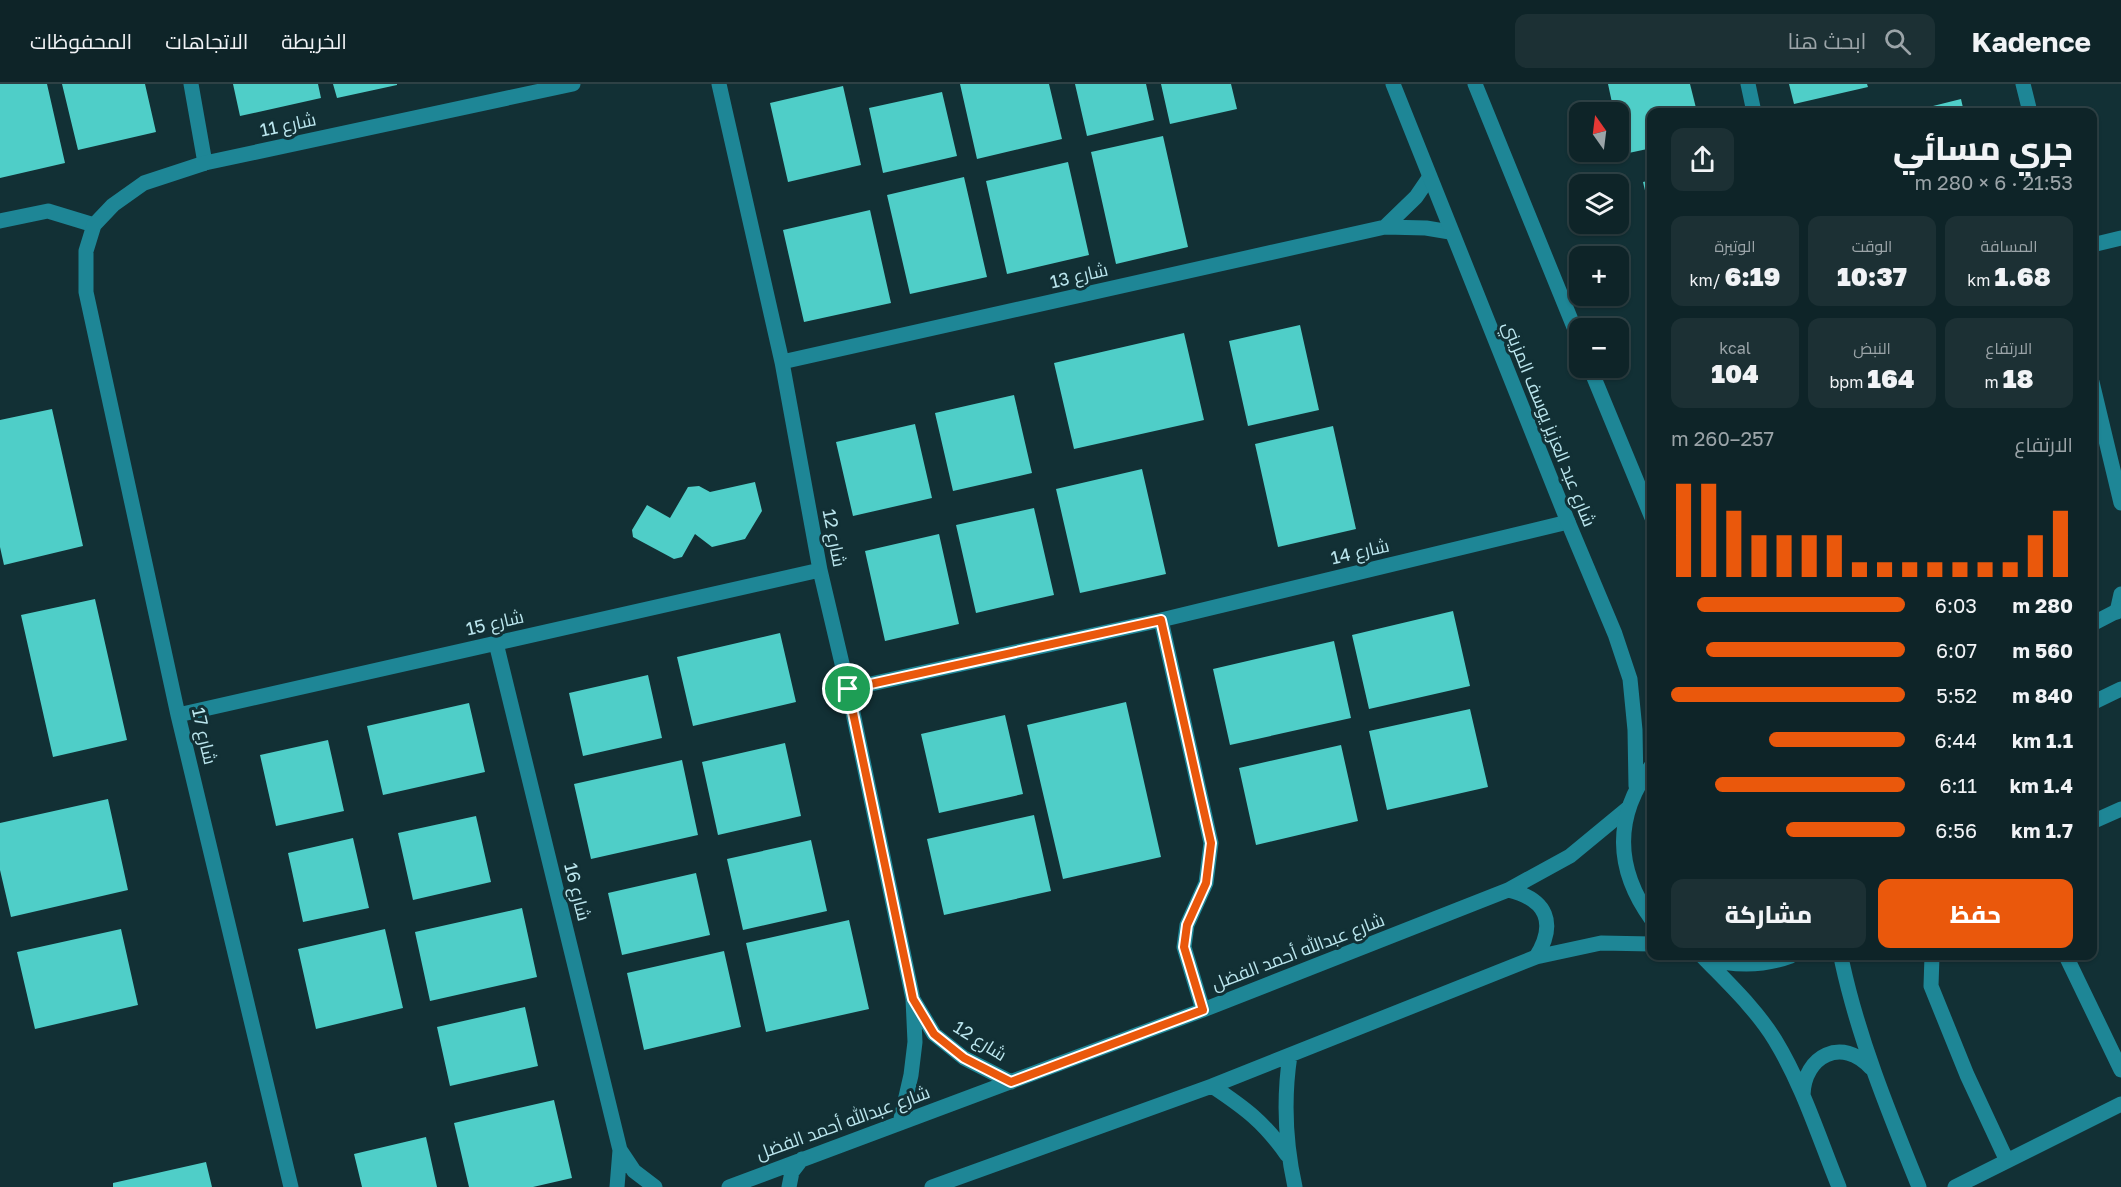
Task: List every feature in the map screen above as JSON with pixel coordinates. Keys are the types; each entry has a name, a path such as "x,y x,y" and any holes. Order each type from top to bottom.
{"street":[{"path":"191,84 205,163"},
{"name":"شارع 11","path":"86,292 86,251 94,225 113,204 144,183 205,163 573,84"},
{"name":"شارع 12","path":"718,84 782,362 820,570 848,689 913,999 915,1042 911,1075 900,1123"},
{"name":"شارع عبد العزيز يوسف المزيني","path":"1393,84 1450,232 1615,634 1630,679 1635,730 1636,786"},
{"path":"1475,84 1570,318"},
{"path":"1748,84 1753,108"},
{"path":"2023,84 2029,108"},
{"path":"1385,227 1416,197 1429,178"},
{"path":"0,221 48,211 94,225"},
{"name":"شارع 13","path":"782,362 1385,227 1426,228 1450,232"},
{"path":"2097,244 2121,238"},
{"name":"شارع 17","path":"86,292 178,715 291,1187"},
{"path":"1594,378 1647,506"},
{"path":"2097,403 2121,503"},
{"name":"شارع 14","path":"848,689 1161,620 1568,522"},
{"name":"شارع 15","path":"178,715 820,570"},
{"path":"2097,621 2119,610 2121,594"},
{"path":"1161,620 1211,843 1206,883 1187,925 1184,947 1203,1010"},
{"name":"شارع 16","path":"496,643 620,1150 617,1187"},
{"path":"2097,701 2121,689"},
{"path":"1647,772 1636,786 1627,808 1623,832 1625,867 1636,899 1647,913"},
{"name":"شارع عبدالله أحمد الفضل","path":"729,1187 1203,1010 1508,890 1570,856 1627,808"},
{"path":"2097,820 2121,809"},
{"path":"1508,890 1526,894 1540,906 1548,923 1546,942 1536,957"},
{"path":"932,1187 1212,1086 1536,957 1601,943 1647,944"},
{"path":"1705,960 1744,999 1775,1039 1803,1095 1836,1184"},
{"path":"1715,960 1729,964 1774,963 1781,960"},
{"path":"1843,960 1852,1012 1919,1187"},
{"path":"1932,960 1931,986 1967,1075 2007,1161"},
{"path":"2068,960 2121,1070"},
{"name":"شارع 12","path":"913,999 934,1034 964,1058 1011,1082"},
{"path":"1803,1095 1804,1081 1810,1068 1821,1057 1834,1052 1849,1053 1863,1059 1873,1070"},
{"path":"1290,1055 1284,1106 1289,1158 1295,1187"},
{"path":"1212,1086 1239,1104 1270,1130 1289,1158"},
{"path":"1955,1187 2121,1104"},
{"name":"شارع 16","path":"620,1150 634,1171 655,1187"},
{"path":"789,1187 792,1172 802,1159"},
{"path":"972,1187 978,1170"}],"building":[{"path":"0,84 47,84 65,163 0,178"},
{"path":"62,84 145,84 156,132 78,150"},
{"path":"233,84 318,84 321,98 240,116"},
{"path":"333,84 397,84 397,85 337,98"},
{"path":"960,84 1049,84 1062,139 977,159"},
{"path":"1075,84 1146,84 1154,120 1087,136"},
{"path":"1161,84 1231,84 1237,109 1170,124"},
{"path":"1608,84 1690,84 1696,108 1647,108 1647,149 1629,153 1629,102 1612,102"},
{"path":"1789,84 1867,84 1868,87 1794,104"},
{"path":"843,86 861,165 788,182 770,103"},
{"path":"942,92 957,156 883,173 869,108"},
{"path":"1961,99 1963,108 1925,108"},
{"path":"1163,136 1188,247 1116,264 1091,152"},
{"path":"1068,162 1089,255 1007,274 986,181"},
{"path":"964,177 987,277 910,294 887,195"},
{"path":"1647,181 1647,199 1643,182"},
{"path":"870,210 891,303 804,322 783,230"},
{"path":"1300,325 1319,410 1248,426 1229,341"},
{"path":"1184,333 1204,420 1074,449 1054,363"},
{"path":"1014,395 1032,473 953,491 935,413"},
{"path":"52,409 83,546 4,565 0,547 0,420"},
{"path":"915,424 932,498 853,516 836,442"},
{"path":"1333,426 1356,529 1278,547 1255,444"},
{"path":"1142,469 1166,574 1080,593 1056,489"},
{"path":"755,482 762,511 745,539 712,547 695,534 682,557 674,559 633,537 632,530 647,505 670,518 688,487 699,486 710,492"},
{"path":"1034,508 1054,595 976,613 956,525"},
{"path":"939,534 959,624 885,641 865,551"},
{"path":"95,599 127,740 53,757 21,615"},
{"path":"1453,611 1470,686 1369,709 1352,635"},
{"path":"780,633 796,702 693,726 677,657"},
{"path":"1334,641 1351,718 1230,745 1213,669"},
{"path":"648,675 662,738 583,756 569,693"},
{"path":"1126,702 1161,857 1063,879 1027,725"},
{"path":"469,703 485,772 383,795 367,726"},
{"path":"1470,709 1488,787 1387,810 1369,731"},
{"path":"1005,715 1023,794 939,813 921,734"},
{"path":"328,740 344,811 276,826 260,755"},
{"path":"785,743 801,816 718,835 702,762"},
{"path":"1341,745 1358,821 1256,845 1239,768"},
{"path":"682,760 698,835 591,859 574,784"},
{"path":"108,799 128,890 11,917 0,870 0,823"},
{"path":"1034,815 1051,891 944,915 927,839"},
{"path":"476,816 491,882 413,900 398,833"},
{"path":"353,838 369,908 303,922 288,853"},
{"path":"811,840 827,911 743,930 727,859"},
{"path":"696,873 710,935 622,955 608,893"},
{"path":"522,908 537,977 430,1001 415,932"},
{"path":"849,920 869,1009 766,1032 746,943"},
{"path":"121,929 138,1005 35,1029 17,952"},
{"path":"385,929 403,1008 316,1029 298,949"},
{"path":"724,951 741,1027 644,1050 627,973"},
{"path":"525,1007 538,1066 450,1086 437,1027"},
{"path":"554,1100 572,1178 533,1187 469,1187 454,1123"},
{"path":"426,1137 437,1187 362,1187 354,1154"},
{"path":"206,1162 212,1187 113,1187 113,1183"}],"route":[{"path":"1161,620 1211,843 1206,883 1187,925 1184,947 1203,1010 1011,1082 964,1058 934,1034 913,999 848,689 1161,620"}]}
